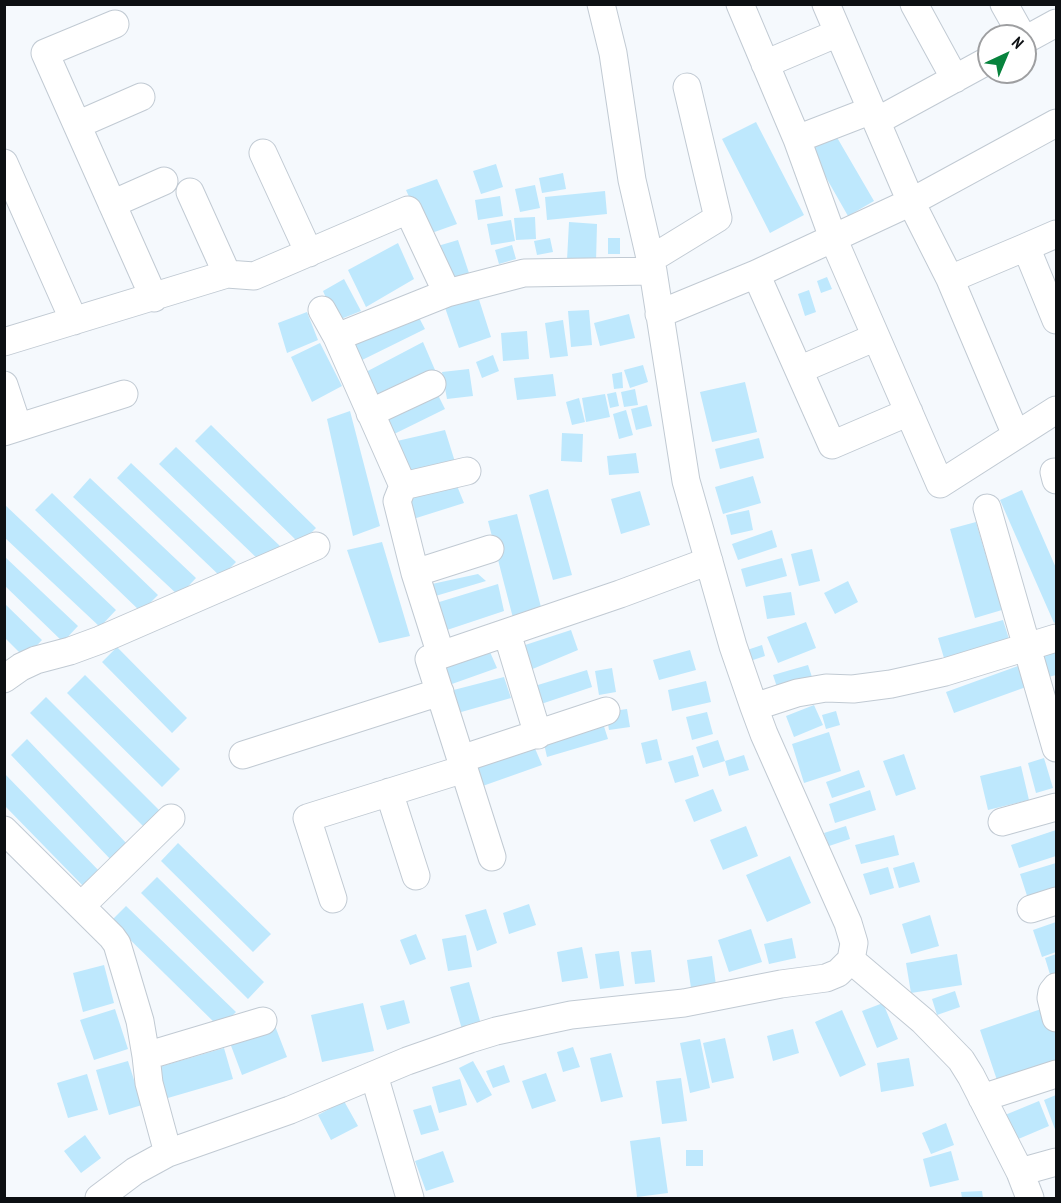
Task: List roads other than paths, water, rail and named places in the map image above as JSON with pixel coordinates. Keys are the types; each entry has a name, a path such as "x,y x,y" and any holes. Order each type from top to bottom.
{"street":[{"path":"99,1198 135,1171 168,1153 290,1110 407,1061 496,1031 571,1015 684,1003 781,984 826,978 838,973 851,960 854,943 848,922 754,707 733,646 686,481 652,265 632,180 613,53 601,4"},
{"path":"740,4 797,139 833,238 940,484 1056,410"},
{"path":"826,4 911,202 950,279 1016,435"},
{"path":"914,4 955,79"},
{"path":"1004,4 1015,24"},
{"path":"1037,33 1056,23"},
{"path":"115,24 45,53 154,298"},
{"path":"765,64 838,33"},
{"path":"797,139 875,116 977,67"},
{"path":"337,337 447,293 524,273 652,265 718,218 687,87"},
{"path":"77,125 141,97"},
{"path":"659,314 756,274 911,202 1056,123"},
{"path":"263,153 309,253"},
{"path":"4,163 74,321"},
{"path":"112,204 164,181"},
{"path":"189,192 227,274"},
{"path":"4,342 227,274 254,276 408,210 447,293"},
{"path":"950,279 1056,234"},
{"path":"1026,247 1056,320"},
{"path":"756,274 832,445 909,412"},
{"path":"322,310 337,337 403,486 396,501 415,573 441,655"},
{"path":"799,370 876,337"},
{"path":"370,412 432,384"},
{"path":"4,385 11,429 124,394"},
{"path":"403,486 467,471"},
{"path":"987,508 1026,648 1052,718 1056,748"},
{"path":"4,679 36,660 100,640 316,546"},
{"path":"415,573 490,549"},
{"path":"492,857 429,659 709,561"},
{"path":"507,633 538,735"},
{"path":"754,707 797,693 826,688 853,689 902,682 945,672 1056,638"},
{"path":"243,755 440,692"},
{"path":"333,899 307,818 389,792 606,711"},
{"path":"389,792 416,876"},
{"path":"1002,822 1056,807"},
{"path":"81,906 171,818"},
{"path":"4,830 117,944 140,1021 149,1083 168,1153"},
{"path":"1031,909 1056,901"},
{"path":"851,960 923,1021 954,1053 971,1076 1020,1172 1030,1198"},
{"path":"1056,987 1051,998 1056,1018"},
{"path":"146,1056 263,1021"},
{"path":"374,1074 410,1198"},
{"path":"982,1098 1056,1074"},
{"path":"1020,1172 1056,1162"}]}
